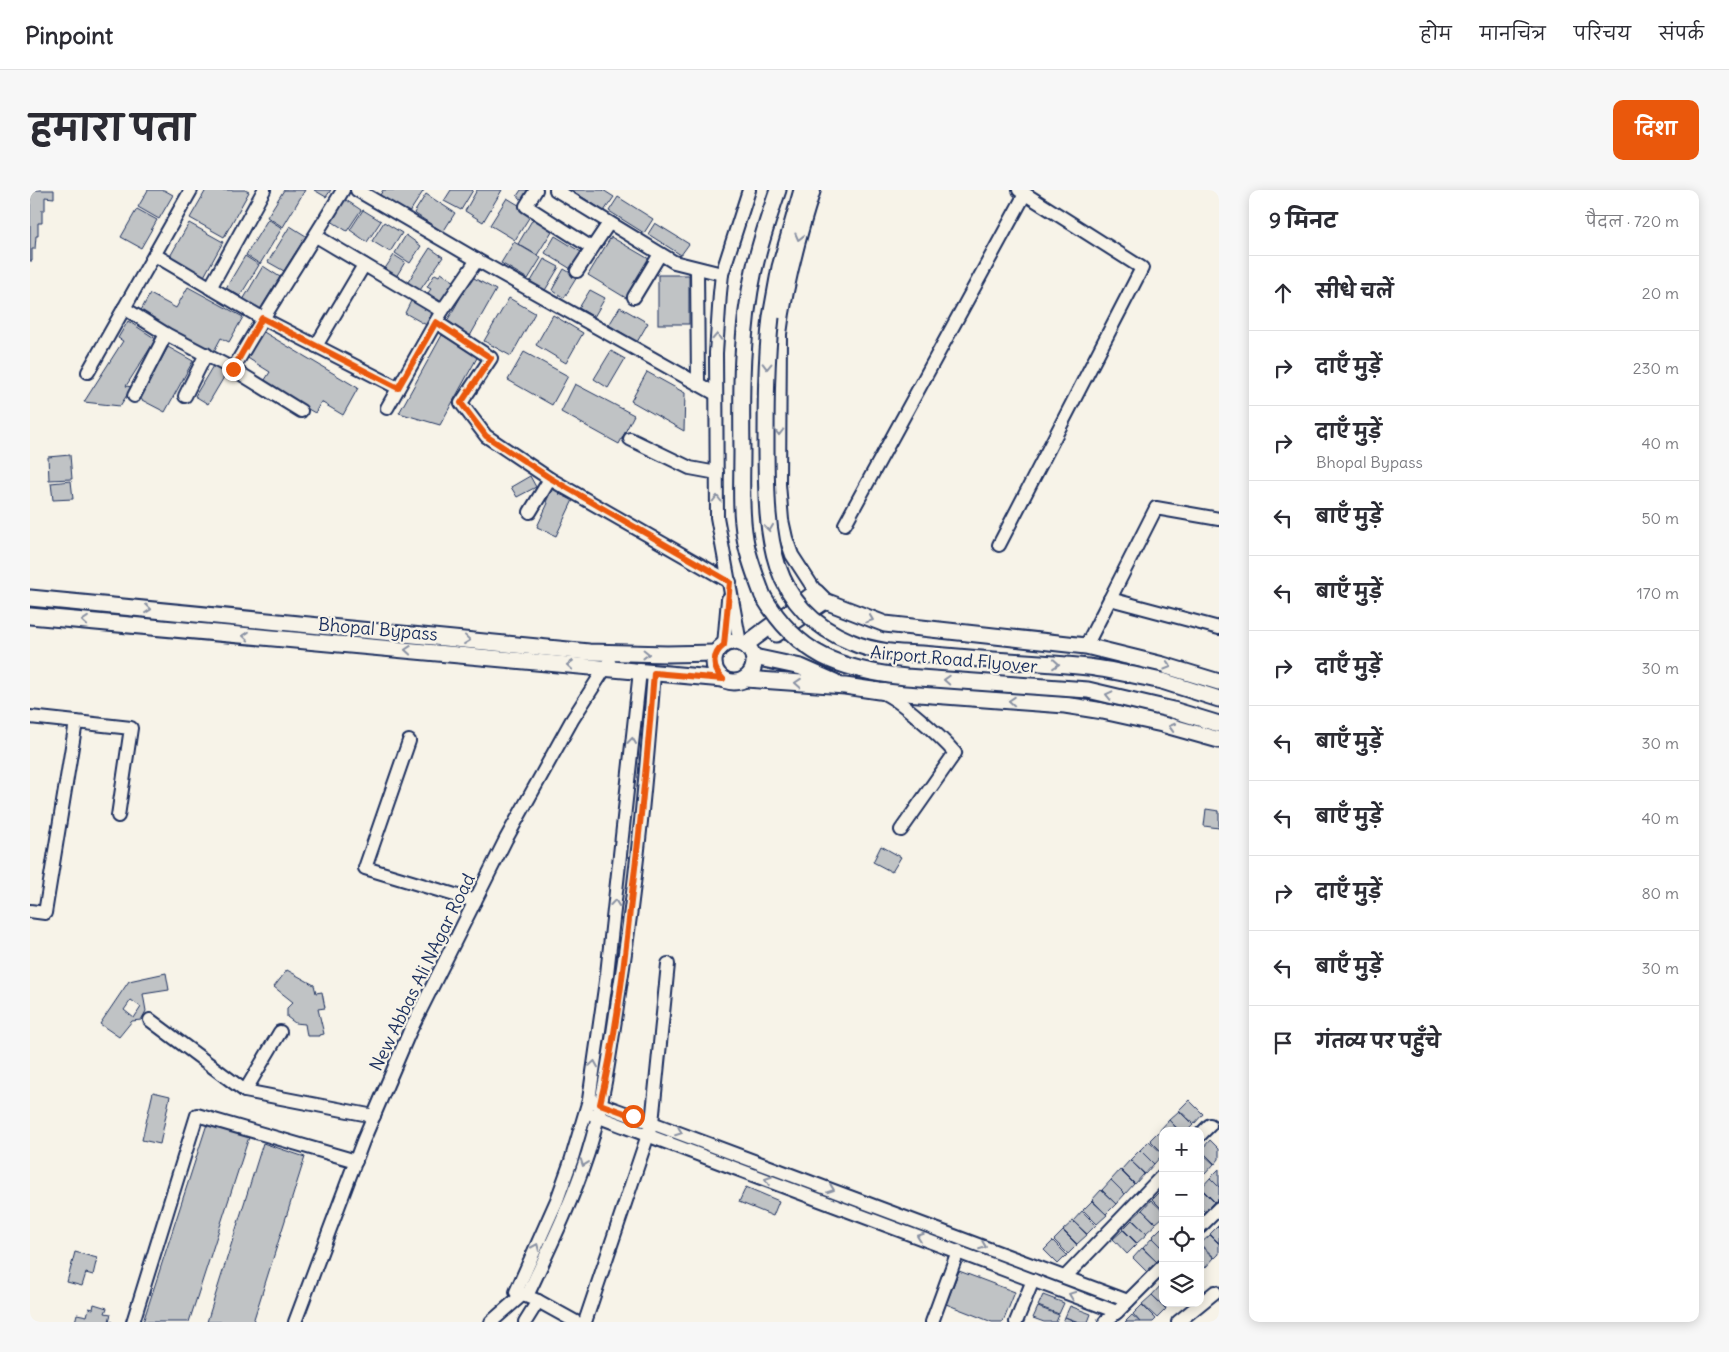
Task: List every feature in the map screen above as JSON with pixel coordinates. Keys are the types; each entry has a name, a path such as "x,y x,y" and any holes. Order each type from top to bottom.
{"main road":[{"name":"Airport Road Flyover","path":"778,190 765,227 754,270 743,351 741,400 742,518 745,540 763,596 774,614 790,633 813,651 837,663 862,670 906,677 1088,690 1173,710 1219,724"},
{"name":"Airport Road Flyover","path":"802,190 780,267 767,353 767,515 771,543 779,571 794,598 807,616 852,643 866,647 899,653 1081,666 1162,681 1219,698"},
{"path":"748,649 820,596 884,624 1086,646 1163,664 1219,682"},
{"name":"Bhopal Bypass","path":"30,598 589,652 667,654 720,649"},
{"name":"Bhopal Bypass","path":"30,616 723,679"},
{"path":"845,686 801,667 729,642 720,649 714,658 716,670 723,679 734,682 746,679 845,686 879,692 1065,705 1162,724 1219,740"},
{"path":"746,679 753,669 748,649"}],"street":[{"path":"88,372 191,190"},
{"path":"210,288 264,190"},
{"path":"233,369 262,318 316,236 343,190"},
{"path":"357,190 477,260 716,394"},
{"path":"536,190 526,206 592,248"},
{"path":"556,190 674,262 722,274"},
{"path":"748,649 730,582 717,517 716,353 722,274 750,190"},
{"path":"814,190 800,232 783,310 780,334 779,484 786,538 792,555 820,596"},
{"path":"845,524 1022,192 1142,268 999,545"},
{"path":"577,271 609,223"},
{"path":"316,236 364,265 439,316 491,358 461,403 486,436 550,478 730,582"},
{"path":"634,296 660,254"},
{"path":"155,255 262,318 398,388"},
{"path":"387,408 439,316 477,260"},
{"path":"316,346 364,265"},
{"path":"698,269 698,383"},
{"path":"124,308 166,334 233,369 301,411"},
{"path":"134,396 166,334"},
{"path":"185,396 206,354"},
{"path":"630,439 690,468 717,473"},
{"path":"530,512 550,478"},
{"path":"1086,646 1156,508 1219,519"},
{"path":"720,649 730,582"},
{"path":"1110,599 1219,628"},
{"name":"New Abbas Ali NAgar Road","path":"296,1322 356,1161 409,1033 506,839 572,720 606,668 613,653"},
{"path":"525,1322 526,1296 571,1200 588,1152 593,1108 607,1073 625,960 646,776 646,672"},
{"path":"879,692 889,695 946,743 955,753 901,830"},
{"path":"30,717 131,728 118,816"},
{"path":"30,910 45,913 76,722"},
{"path":"409,741 365,868 475,901"},
{"path":"585,1322 652,1122 668,964"},
{"path":"150,1020 245,1090 374,1116"},
{"path":"245,1090 280,1032"},
{"path":"593,1108 652,1122 1128,1301"},
{"path":"593,1108 648,1135 1117,1312"},
{"path":"133,1322 197,1115 356,1161"},
{"path":"1204,1131 1210,1125"},
{"path":"1065,1277 1159,1179"},
{"path":"1204,1224 1219,1208"},
{"path":"932,1322 958,1251"},
{"path":"1105,1322 1159,1270"},
{"path":"1016,1322 1033,1280"},
{"path":"1178,1322 1218,1293"},
{"path":"491,1322 526,1296"},
{"path":"526,1296 576,1322"}],"building":[{"path":"30,190 54,190 54,198 45,197 45,210 42,210 42,223 38,223 38,236 36,236 35,249 32,249 32,261 30,261"},
{"path":"148,190 164,190 173,195 159,219 138,207"},
{"path":"206,190 245,190 249,192 224,237 190,218"},
{"path":"284,190 305,190 283,227 267,217"},
{"path":"314,190 331,190 326,197"},
{"path":"383,190 424,190 409,213 380,195"},
{"path":"451,190 473,190 461,210 444,201"},
{"path":"477,190 502,190 483,222 465,211"},
{"path":"521,190 534,190 526,202 517,196"},
{"path":"571,190 603,190 614,197 604,211"},
{"path":"426,194 455,213 443,232 414,213"},
{"path":"618,197 653,219 644,233 609,211"},
{"path":"343,198 361,210 347,231 328,219"},
{"path":"507,198 532,213 515,240 490,225"},
{"path":"137,209 157,220 141,248 121,237"},
{"path":"363,210 381,221 367,242 350,230"},
{"path":"534,217 554,228 537,255 518,244"},
{"path":"268,219 282,228 260,264 246,255"},
{"path":"384,222 402,233 390,252 372,241"},
{"path":"189,223 223,242 202,280 168,260"},
{"path":"655,223 689,244 681,255 648,234"},
{"path":"290,226 306,236 284,271 268,262"},
{"path":"406,235 421,246 410,263 395,253"},
{"path":"555,236 581,252 571,269 545,253"},
{"path":"611,237 649,259 626,298 588,275"},
{"path":"514,242 541,258 528,279 501,263"},
{"path":"430,248 443,257 418,293 406,285"},
{"path":"394,255 405,262 396,277 384,270"},
{"path":"245,256 259,265 240,296 226,288"},
{"path":"544,259 559,267 544,292 530,283"},
{"path":"263,266 280,277 260,310 243,300"},
{"path":"564,269 577,277 564,298 552,290"},
{"path":"441,273 455,282 442,302 428,293 431,289 427,287 435,274 439,276"},
{"path":"658,275 689,275 689,324 658,324"},
{"path":"472,277 496,290 470,336 446,323"},
{"path":"188,287 243,317 229,342 221,338 213,353 140,312 150,294 176,308"},
{"path":"590,290 605,298 594,317 579,308"},
{"path":"509,298 535,313 511,356 484,341"},
{"path":"412,299 437,314 430,327 405,313"},
{"path":"620,307 648,323 637,342 609,325"},
{"path":"553,315 583,333 566,363 536,345"},
{"path":"128,321 156,339 126,386 132,387 120,406 84,402 123,341 118,338"},
{"path":"262,331 358,388 343,415 321,402 315,413 263,383 270,372 246,357"},
{"path":"442,335 478,356 440,425 399,413"},
{"path":"168,347 193,361 165,412 140,399"},
{"path":"611,351 625,359 608,388 594,379"},
{"path":"524,352 568,376 552,405 508,380"},
{"path":"214,364 227,372 208,404 195,396"},
{"path":"647,372 685,393 684,431 631,401"},
{"path":"575,384 634,415 619,444 561,412"},
{"path":"70,455 72,479 49,480 48,457"},
{"path":"530,476 536,487 517,497 511,487"},
{"path":"71,481 73,499 53,500 51,483"},
{"path":"553,487 561,491 559,494 573,500 556,536 537,527"},
{"path":"1206,809 1219,811 1219,828 1204,826"},
{"path":"881,846 901,857 892,872 873,862"},
{"path":"287,970 314,985 316,993 322,992 325,1008 318,1009 324,1034 320,1036 307,1036 305,1024 295,1023 287,1017 287,1008 293,1002 274,987"},
{"path":"166,973 169,990 143,994 146,1011 141,1020 132,1021 119,1037 100,1024 129,981","holes":["131,1000 141,1007 134,1018 124,1010"]},
{"path":"153,1092 170,1096 160,1144 142,1140"},
{"path":"1189,1100 1203,1114 1194,1124 1179,1110"},
{"path":"1179,1111 1193,1125 1191,1127 1176,1127 1169,1120"},
{"path":"1169,1120 1175,1127 1163,1127"},
{"path":"207,1124 249,1137 189,1322 143,1322"},
{"path":"1159,1131 1159,1149 1150,1140"},
{"path":"1210,1140 1219,1149 1219,1159 1215,1164 1204,1153 1204,1147"},
{"path":"1149,1141 1159,1150 1159,1158 1154,1164 1140,1150"},
{"path":"263,1143 305,1157 253,1322 207,1322"},
{"path":"1140,1150 1154,1164 1145,1174 1130,1160"},
{"path":"1204,1155 1214,1164 1204,1173"},
{"path":"1130,1160 1144,1174 1135,1184 1121,1170"},
{"path":"1219,1169 1219,1187 1210,1178"},
{"path":"1120,1170 1134,1184 1125,1194 1111,1180"},
{"path":"1210,1178 1219,1187 1219,1198 1215,1202 1204,1191 1204,1185"},
{"path":"1111,1180 1125,1194 1116,1204 1102,1190"},
{"path":"746,1187 779,1201 773,1216 739,1202"},
{"path":"1101,1190 1116,1204 1106,1214 1092,1200"},
{"path":"1159,1192 1159,1206 1152,1199"},
{"path":"1204,1192 1214,1202 1204,1211"},
{"path":"1151,1200 1159,1207 1159,1220 1156,1223 1142,1210"},
{"path":"1092,1201 1107,1215 1097,1224 1083,1210"},
{"path":"1142,1210 1156,1224 1146,1233 1132,1219"},
{"path":"1082,1211 1096,1225 1087,1234 1073,1221"},
{"path":"1132,1220 1147,1234 1137,1243 1123,1229"},
{"path":"1073,1221 1087,1235 1077,1244 1063,1230"},
{"path":"1219,1225 1219,1243 1210,1234"},
{"path":"1123,1230 1137,1244 1127,1254 1113,1239"},
{"path":"1159,1230 1159,1244 1152,1237"},
{"path":"1063,1231 1077,1245 1068,1254 1054,1240"},
{"path":"1210,1235 1219,1244 1219,1254 1215,1258 1204,1248 1204,1240"},
{"path":"1152,1238 1159,1245 1159,1260 1157,1262 1143,1248"},
{"path":"1053,1241 1067,1255 1058,1264 1044,1250"},
{"path":"1142,1248 1157,1262 1147,1272 1133,1258"},
{"path":"1204,1249 1214,1258 1204,1267"},
{"path":"75,1252 97,1258 93,1275 86,1273 82,1286 67,1282"},
{"path":"959,1271 1015,1292 1003,1322 992,1322 946,1304"},
{"path":"1159,1287 1159,1302 1152,1295"},
{"path":"1043,1295 1064,1303 1059,1314 1038,1306"},
{"path":"1152,1295 1159,1302 1159,1307 1166,1309 1157,1318 1142,1304"},
{"path":"94,1304 107,1308 105,1313 111,1314 109,1321 113,1322 75,1322 77,1314 87,1316 89,1308 93,1309"},
{"path":"1142,1305 1156,1319 1153,1322 1140,1322 1133,1314"},
{"path":"1070,1306 1091,1314 1088,1322 1079,1322 1065,1317"},
{"path":"1038,1307 1059,1315 1056,1322 1044,1322 1033,1318"},
{"path":"1132,1315 1140,1322 1125,1322"},
{"path":"1065,1317 1076,1322 1063,1322"}],"route":[{"path":"233,369 262,318 398,388 436,322 491,358 461,403 486,436 550,478 730,582 724,645 719,648 714,658 716,670 723,679 654,673 646,776 625,960 607,1073 600,1104 633,1116"}]}
